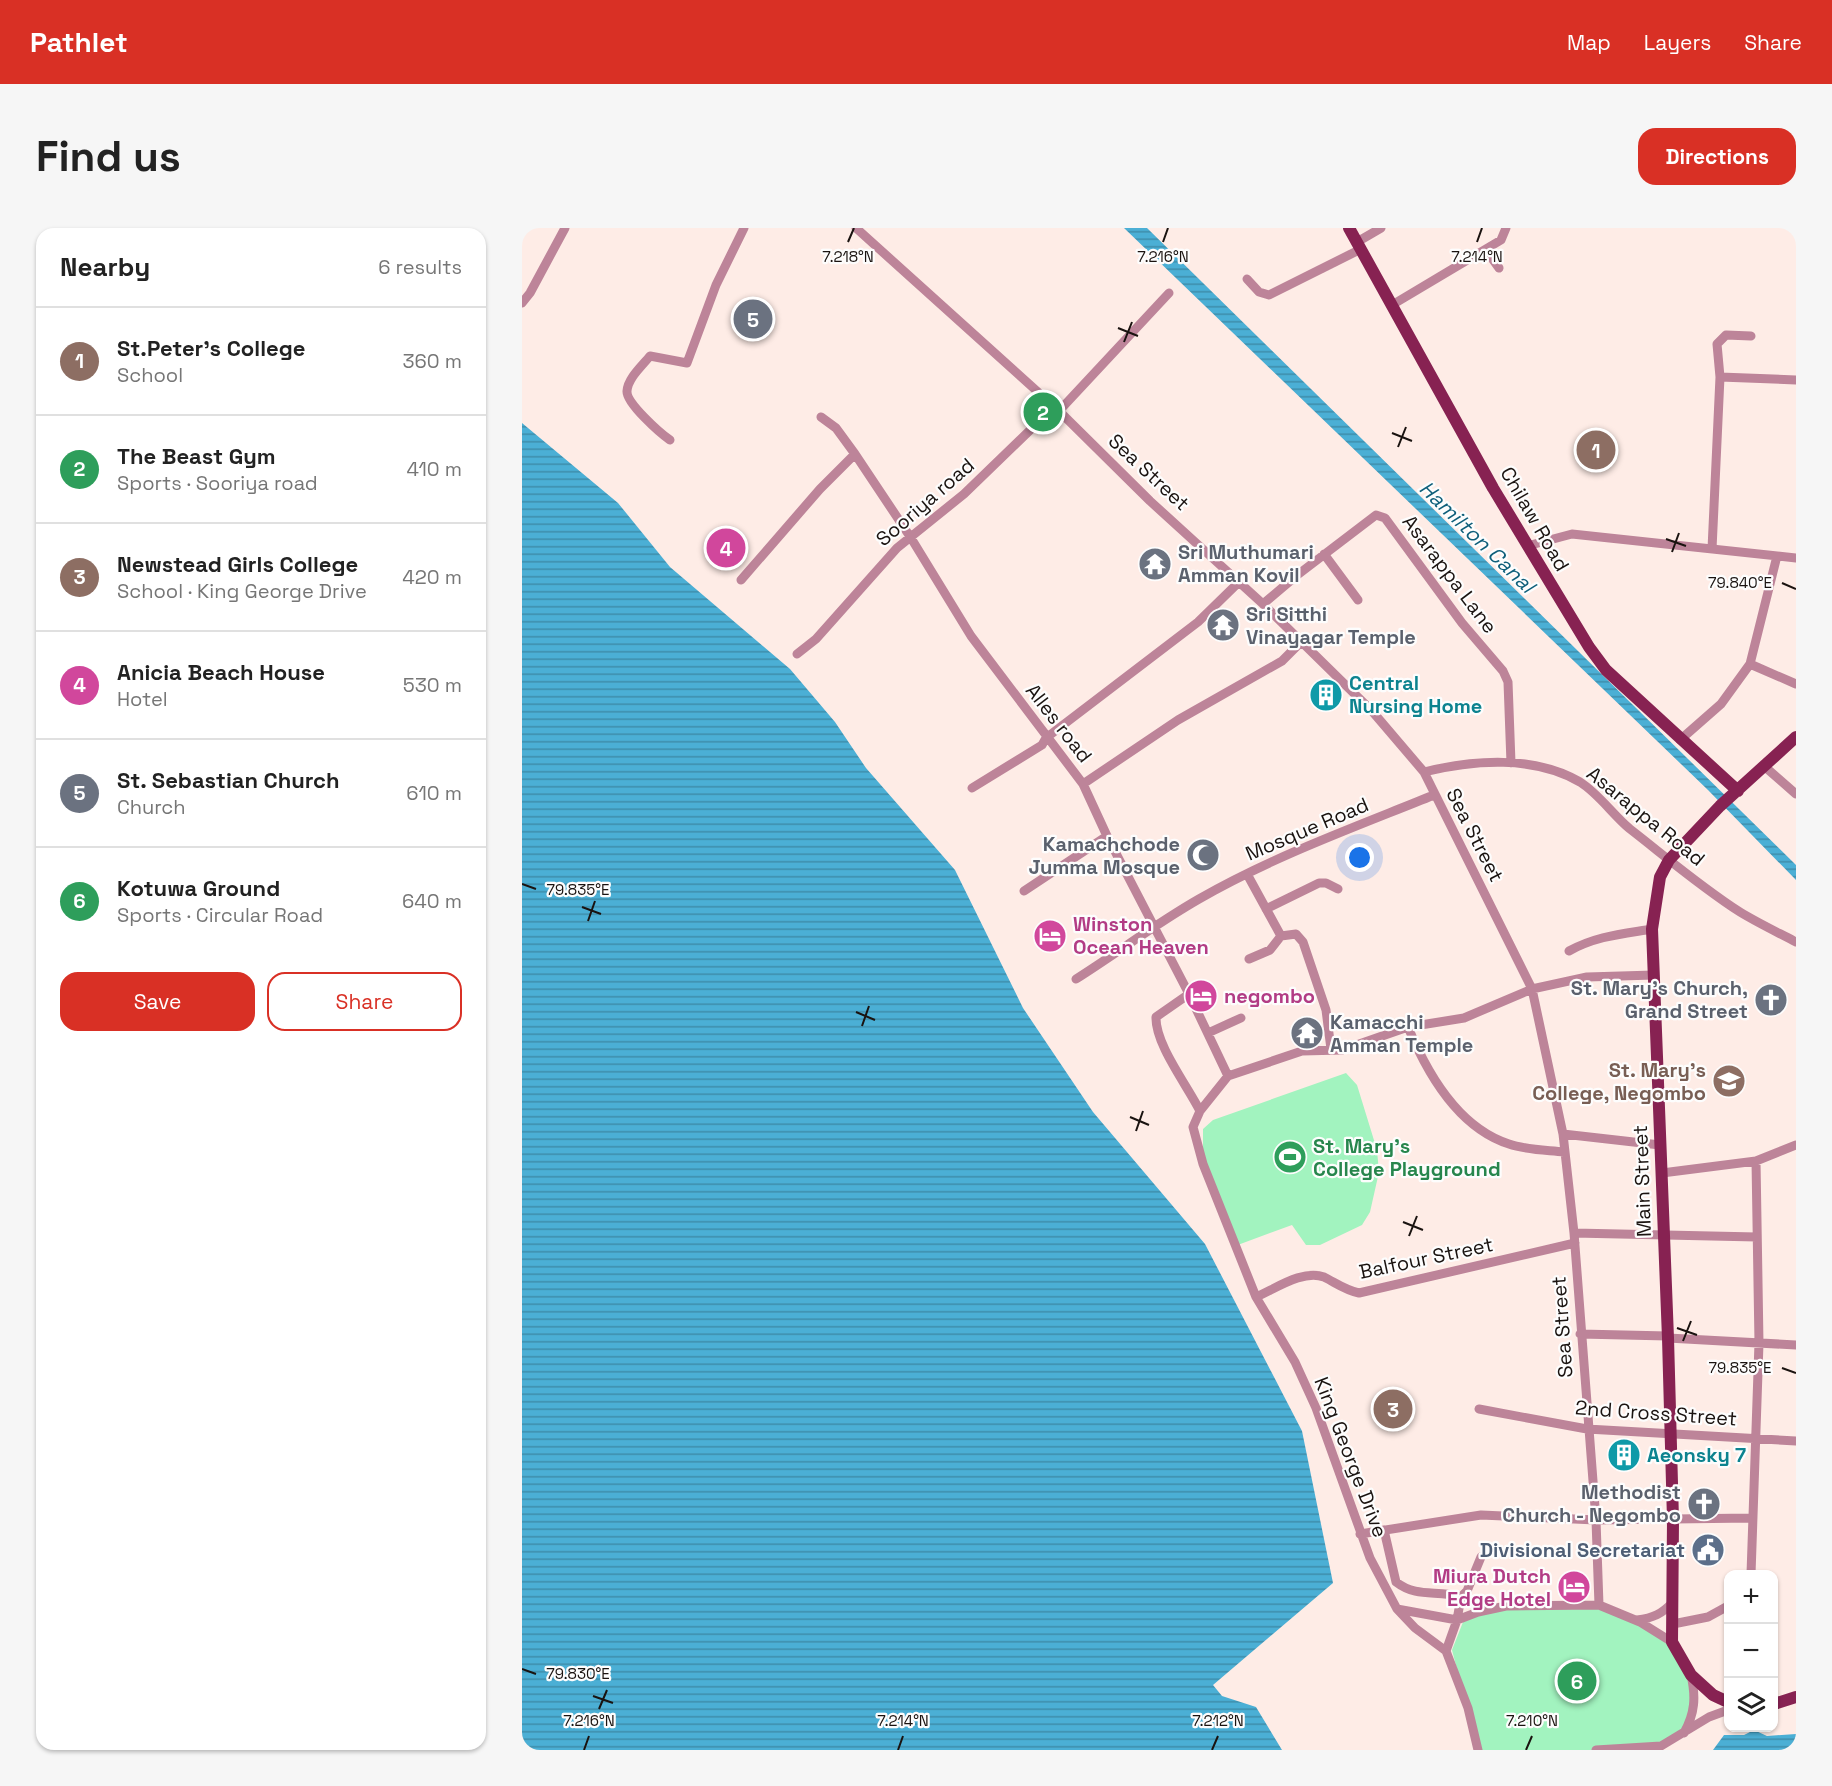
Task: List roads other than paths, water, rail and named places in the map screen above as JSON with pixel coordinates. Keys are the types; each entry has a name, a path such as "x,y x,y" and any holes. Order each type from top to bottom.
{"main road":[{"name":"Chilaw Road","path":"1349,228 1527,546 1606,670 1738,791"},
{"name":"Main Street","path":"1672,1642 1673,1520 1668,1337 1652,929 1660,877 1669,860 1720,806 1796,737"},
{"path":"1672,1642 1691,1675 1713,1695 1724,1700"},
{"path":"1778,1702 1796,1697"}],"street":[{"path":"522,303 530,293 565,228"},
{"path":"670,440 659,433 628,398 627,390 633,377 650,357 687,363 716,285 744,228"},
{"name":"Sea Street","path":"856,228 1057,409 1150,501 1263,604 1300,643 1372,711 1424,772 1532,989 1563,1134 1574,1238 1587,1430 1596,1520 1599,1605"},
{"path":"1247,279 1259,292 1269,295 1359,245 1381,228"},
{"path":"1392,305 1501,240 1506,228"},
{"path":"1486,250 1499,268"},
{"name":"Sooriya road","path":"797,654 816,639 897,548 964,494 1057,409 1169,292"},
{"path":"1712,549 1720,377 1717,344 1720,338 1726,335 1751,336"},
{"path":"1720,377 1796,381"},
{"name":"Alles road","path":"820,417 836,428 855,454 911,537 971,636 1083,784 1107,836 1190,994 1228,1076"},
{"path":"741,580 820,489 855,454"},
{"name":"Asarappa Lane","path":"1263,604 1376,515 1385,518 1462,622 1503,671 1508,682 1511,763"},
{"path":"1527,546 1572,534 1796,558"},
{"path":"1324,554 1358,600"},
{"path":"1680,740 1721,704 1750,664 1778,556"},
{"path":"972,789 1042,745 1046,738 1198,622 1239,582"},
{"path":"1083,784 1178,720 1282,661 1300,643"},
{"path":"1750,664 1796,684"},
{"name":"Asarappa Road","path":"1424,772 1480,762 1511,763 1553,771 1581,783 1625,825 1669,860 1740,912 1796,942"},
{"path":"1764,766 1796,794"},
{"name":"Mosque Road","path":"1076,979 1198,900 1247,874 1301,848 1434,795"},
{"path":"1024,891 1107,836"},
{"path":"1247,874 1281,936"},
{"path":"1266,909 1319,883 1326,883 1338,889"},
{"path":"1569,951 1589,940 1603,936 1652,929"},
{"path":"1249,959 1270,950 1281,936 1296,934 1303,942 1326,1010 1331,1049"},
{"path":"1190,994 1156,1017 1156,1026 1171,1060 1200,1111 1228,1076 1302,1052 1342,1050 1408,1028 1464,1018 1532,989 1587,977 1654,975"},
{"path":"1208,1033 1241,1018"},
{"path":"1408,1028 1428,1070 1447,1096 1479,1128 1510,1144 1564,1152"},
{"name":"King George Drive","path":"1200,1111 1193,1127 1203,1164 1256,1297 1295,1362 1316,1408 1370,1558 1397,1609 1415,1629 1446,1651"},
{"path":"1563,1134 1660,1145"},
{"path":"1662,1173 1756,1161 1796,1145"},
{"path":"1751,1570 1751,1518 1759,1343 1756,1161"},
{"name":"Balfour Street","path":"1256,1297 1305,1276 1322,1276 1345,1289 1359,1293 1574,1238 1664,1235 1757,1237"},
{"path":"1580,1334 1796,1345"},
{"name":"2nd Cross Street","path":"1479,1409 1587,1430 1669,1432 1796,1441"},
{"path":"1360,1534 1481,1515 1596,1520 1751,1518"},
{"path":"1384,1530 1396,1582 1412,1591 1427,1595 1443,1593 1461,1597"},
{"path":"1478,1750 1468,1708 1446,1651 1457,1620 1461,1597 1467,1591 1481,1557"},
{"path":"1636,1620 1652,1618 1663,1612 1673,1602"},
{"path":"1397,1609 1419,1611 1457,1620 1478,1612 1506,1606 1599,1605 1636,1620 1672,1642"},
{"path":"1673,1624 1708,1617 1724,1608"},
{"path":"1683,1735 1695,1706 1691,1675"},
{"path":"1596,1750 1652,1749 1683,1735 1709,1717 1724,1711"}],"water":[{"path":"1124,228 1147,228 1796,865 1796,880 1708,790"},
{"path":"522,423 618,503 670,567 790,669 835,722 866,768 955,870 1023,1008 1093,1112 1205,1244 1302,1431 1333,1583 1213,1685 1222,1696 1256,1707 1282,1750 522,1750"},
{"path":"1750,1732 1758,1732 1767,1736 1796,1734 1796,1750 1713,1750 1724,1735 1744,1735"}],"place":[{"name":"St. Sebastian Church","path":"753,319"},
{"name":"The Beast Gym","path":"1043,412"},
{"name":"St.Peter's College","path":"1596,450"},
{"name":"Anicia Beach House","path":"726,548"},
{"name":"Sri Muthumari Amman Kovil","path":"1155,564"},
{"name":"Sri Sitthi Vinayagar Temple","path":"1223,625"},
{"name":"Central Nursing Home","path":"1326,695"},
{"name":"Kamachchode Jumma Mosque","path":"1203,855"},
{"name":"Winston Ocean Heaven","path":"1050,936"},
{"name":"negombo","path":"1201,996"},
{"name":"St. Mary's Church, Grand Street","path":"1771,1000"},
{"name":"Kamacchi Amman Temple","path":"1307,1033"},
{"name":"St. Mary's College, Negombo","path":"1729,1081"},
{"name":"St. Mary's College Playground","path":"1290,1157"},
{"name":"Newstead Girls College","path":"1393,1409"},
{"name":"Aeonsky 7","path":"1624,1455"},
{"name":"Methodist Church - Negombo","path":"1704,1504"},
{"name":"Divisional Secretariat","path":"1708,1550"},
{"name":"Miura Dutch Edge Hotel","path":"1574,1587"},
{"name":"Kotuwa Ground","path":"1577,1681"}],"water label":[{"name":"Hamilton Canal","path":"1477,537"}]}
